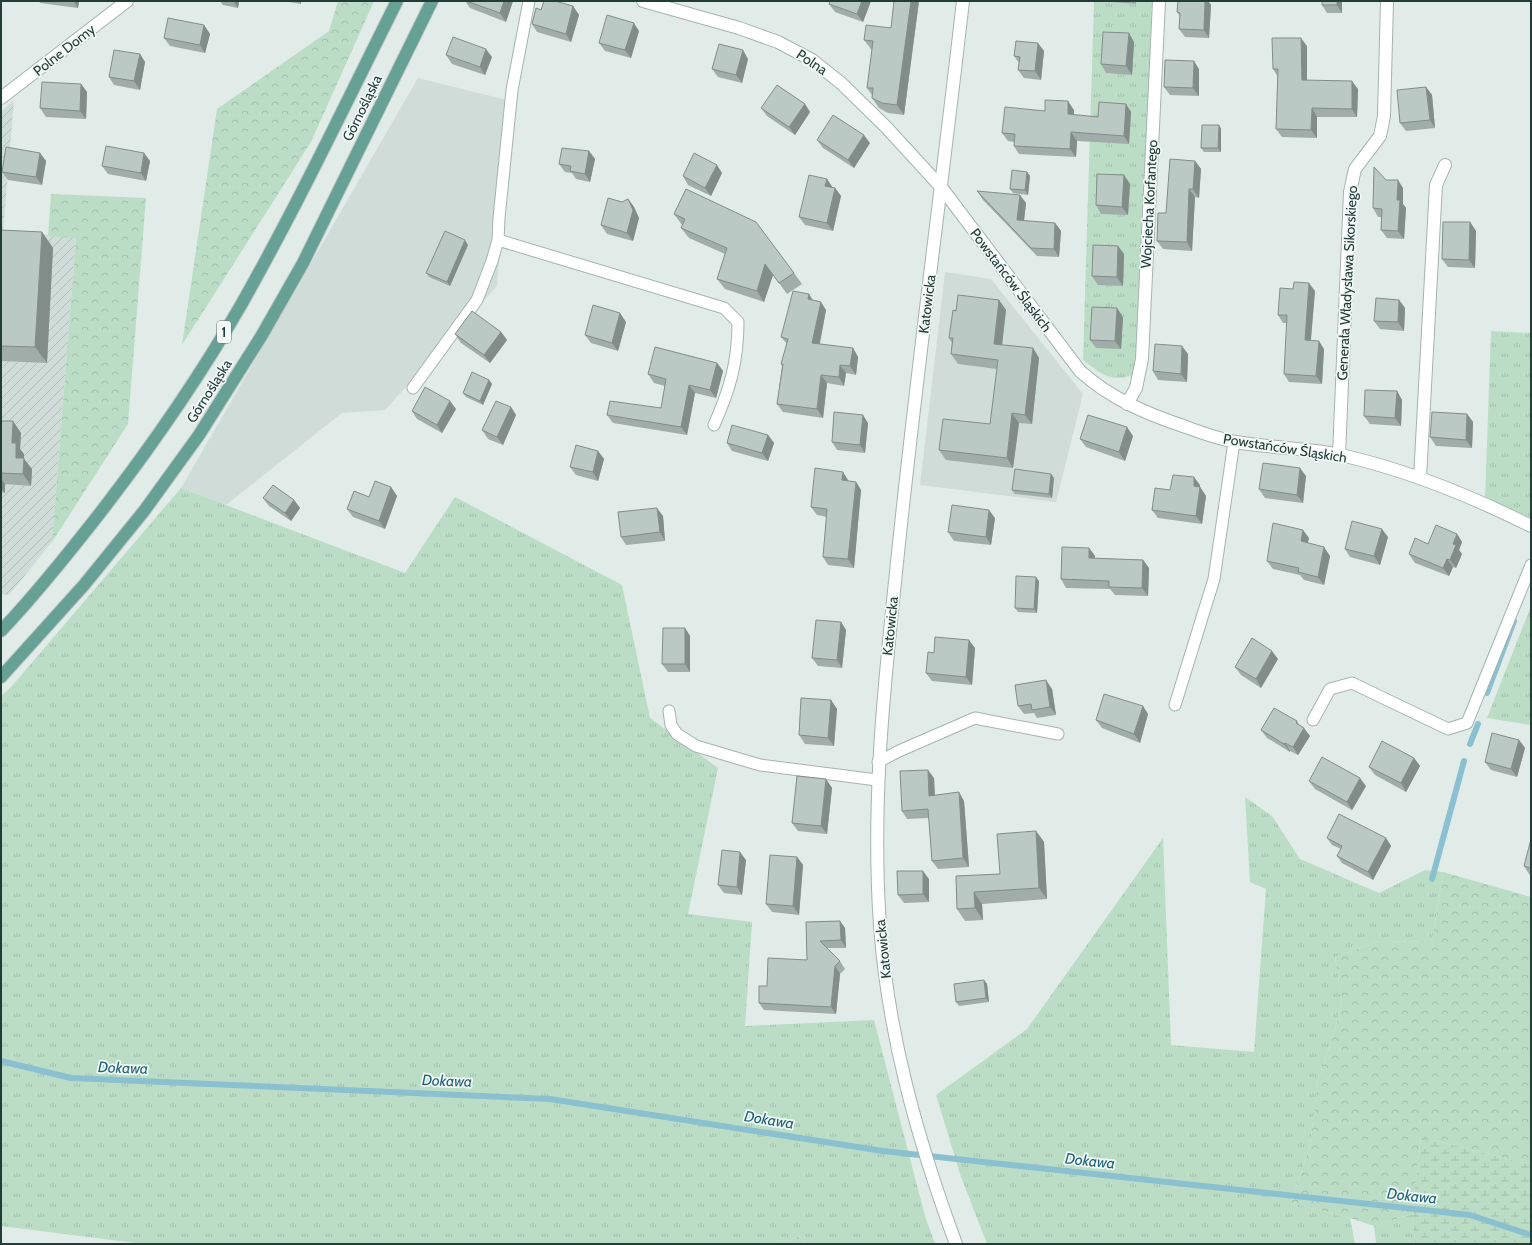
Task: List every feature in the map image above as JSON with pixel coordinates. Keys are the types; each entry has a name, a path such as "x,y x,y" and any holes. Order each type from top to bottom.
{"main road":[{"name":"Górnośląska","path":"1,631 56,569 119,488 154,442 199,374 240,306 289,216 397,1"},
{"name":"Górnośląska","path":"1,677 84,585 144,511 199,435 262,335 303,263 432,1"}],"street":[{"name":"Polne Domy","path":"1,98 127,1"},
{"name":"Polna","path":"643,1 739,28 771,39 812,60 841,83 886,127 942,187"},
{"name":"Katowicka","path":"956,1244 935,1186 915,1123 900,1061 889,1000 881,933 877,847 877,780 905,487 963,1"},
{"name":"Wojciecha Korfantego","path":"1127,404 1136,388 1142,359 1159,1"},
{"name":"Generała Władysława Sikorskiego","path":"1339,455 1350,192 1355,170 1380,136 1384,116 1387,1"},
{"path":"1420,478 1436,185 1446,165"},
{"name":"Powstańców Śląskich","path":"942,187 1080,371 1093,383 1127,404 1155,417 1234,442 1339,455 1420,478 1489,505 1531,526"}],"lane":[{"path":"413,388 477,300 492,261 498,240 512,90 529,1"},
{"path":"498,240 724,308 738,322 738,348 728,393 714,425"},
{"path":"1175,705 1214,579 1234,442"},
{"path":"1313,720 1330,689 1352,682 1448,729 1467,723 1531,565"},
{"path":"669,711 671,725 677,734 696,746 760,765 877,780"},
{"path":"878,762 899,751 975,718 1058,734"}],"shaded area":[{"path":"418,78 511,101 497,286 385,410 342,413 226,505 181,488"},
{"path":"14,100 3,232 76,237 52,542 9,595 1,594 1,112"},
{"path":"945,272 991,279 1083,394 1056,502 920,485"}],"green space":[{"path":"338,1 374,1 311,142 182,345 217,109 329,31"},
{"path":"1094,1 1152,1 1139,358 1131,376 1123,378 1105,375 1094,369 1083,360"},
{"path":"51,194 146,198 128,424 52,542 76,238 48,236"},
{"path":"1491,331 1531,333 1530,517 1485,498"},
{"path":"181,488 405,573 455,497 622,585 650,718 718,768 688,914 752,922 745,1026 874,1020 925,1216 935,1244 806,1244 799,1236 781,1244 143,1244 1,1226 1,696 12,686"},
{"path":"1531,606 1530,725 1487,718"},
{"path":"1245,797 1272,816 1300,859 1379,893 1425,870 1443,872 1432,941 1377,942 1335,957 1342,1002 1332,1040 1318,1080 1310,1145 1291,1203 1350,1218 1355,1244 987,1244 960,1174 936,1095 1027,1029 1163,838 1171,1045 1254,1052 1266,889 1250,882"},
{"path":"1443,872 1531,897 1531,1165 1421,1137 1412,1214 1374,1226 1350,1218 1291,1203 1310,1145 1318,1080 1332,1040 1342,1002 1335,957 1377,942 1432,941"},
{"path":"1421,1137 1531,1165 1531,1244 1415,1244 1412,1214"},
{"path":"1412,1214 1415,1244 1376,1244 1374,1226"},
{"path":"799,1236 806,1244 781,1244"}],"building":[{"path":"466,1 504,1 500,13"},
{"path":"544,1 555,1 573,6 566,34 532,24 536,8 541,10"},
{"path":"830,1 862,1 857,14 829,4"},
{"path":"894,1 911,1 897,105 882,103 872,98 873,88 867,88 873,41 864,40 866,25 891,28"},
{"path":"1178,1 1205,1 1204,30 1179,29 1180,13 1177,12"},
{"path":"1322,1 1337,1 1337,5 1322,5"},
{"path":"607,15 634,23 625,50 599,43"},
{"path":"168,18 204,25 200,45 164,38"},
{"path":"1103,32 1129,33 1126,66 1101,64"},
{"path":"453,37 486,49 480,67 446,55"},
{"path":"1272,38 1301,38 1302,80 1352,81 1352,109 1312,108 1311,130 1276,129 1278,69 1273,69"},
{"path":"1016,41 1038,43 1035,71 1018,70 1020,57 1014,56"},
{"path":"719,44 743,50 736,75 712,69"},
{"path":"114,50 140,54 134,81 109,77"},
{"path":"1165,60 1194,61 1193,88 1164,87"},
{"path":"42,82 81,84 80,111 40,108"},
{"path":"777,85 805,104 789,127 761,108"},
{"path":"1426,87 1430,120 1400,123 1397,90"},
{"path":"1045,100 1068,101 1068,114 1098,117 1099,102 1126,104 1124,136 1071,132 1070,149 1014,146 1015,134 1002,133 1005,107 1045,111"},
{"path":"833,115 864,135 848,160 817,140"},
{"path":"1202,125 1219,125 1218,148 1201,148"},
{"path":"106,146 144,153 141,173 102,166"},
{"path":"6,147 40,153 36,177 2,172"},
{"path":"562,148 589,151 585,174 570,171 571,166 559,164"},
{"path":"694,153 717,165 705,188 683,176"},
{"path":"1170,159 1195,161 1193,189 1189,189 1187,242 1157,241 1158,213 1166,213"},
{"path":"1374,167 1386,180 1398,180 1397,200 1400,200 1398,231 1381,230 1382,209 1373,208"},
{"path":"1012,170 1027,172 1025,190 1010,189"},
{"path":"1097,174 1124,175 1122,207 1096,205"},
{"path":"809,175 827,179 825,186 835,188 827,223 799,217"},
{"path":"686,189 756,222 794,273 779,283 765,264 757,291 717,279 727,248 681,228 685,219 674,214"},
{"path":"977,191 1020,195 1017,220 1055,223 1054,249 1031,248"},
{"path":"608,198 622,202 628,199 633,210 627,233 601,225"},
{"path":"1443,222 1470,222 1469,260 1442,259"},
{"path":"1,230 42,232 35,347 1,346"},
{"path":"445,231 465,240 447,282 426,273"},
{"path":"1093,245 1118,246 1117,277 1092,276"},
{"path":"1294,282 1309,283 1305,340 1319,341 1316,376 1284,374 1287,315 1278,315 1280,288 1293,289"},
{"path":"793,291 809,294 808,299 821,302 812,343 853,348 850,366 840,365 839,377 821,375 817,409 777,404 783,364 781,364 788,339 781,337"},
{"path":"958,295 999,300 994,344 1033,348 1025,415 1012,413 1007,458 939,450 943,419 990,424 998,360 951,354 953,338 949,338 953,310 956,311"},
{"path":"1376,298 1399,300 1398,322 1374,321"},
{"path":"593,305 620,313 612,343 585,335"},
{"path":"1092,307 1117,308 1115,341 1090,340"},
{"path":"472,311 501,332 484,355 455,334"},
{"path":"1155,344 1182,346 1181,374 1153,371"},
{"path":"655,347 717,363 710,390 689,385 681,427 607,415 610,401 661,408 666,379 648,374"},
{"path":"472,372 489,380 480,401 463,393"},
{"path":"425,387 450,401 437,425 412,411"},
{"path":"1365,390 1397,391 1395,418 1364,416"},
{"path":"496,401 511,407 497,437 482,430"},
{"path":"834,412 863,415 860,445 832,442"},
{"path":"1432,412 1467,414 1466,440 1430,437"},
{"path":"1088,415 1127,427 1119,452 1080,439"},
{"path":"1,421 13,421 12,443 16,443 16,458 24,458 23,474 1,473"},
{"path":"732,425 768,435 762,453 727,443"},
{"path":"576,445 598,451 593,472 570,467"},
{"path":"1263,463 1300,468 1297,495 1259,489"},
{"path":"815,468 843,472 842,480 856,482 848,559 823,557 827,509 811,507"},
{"path":"1015,469 1051,474 1049,494 1012,490"},
{"path":"1173,475 1194,477 1194,486 1200,487 1196,516 1152,510 1155,488 1170,490"},
{"path":"375,481 391,487 379,521 347,509 354,491 369,497"},
{"path":"273,485 294,500 285,513 263,498"},
{"path":"952,505 989,510 986,537 948,532"},
{"path":"657,508 660,532 621,537 618,512"},
{"path":"1352,521 1382,529 1374,556 1345,549"},
{"path":"1273,523 1303,530 1301,541 1324,547 1318,577 1298,572 1299,568 1267,561"},
{"path":"1436,525 1457,534 1453,544 1456,545 1450,560 1447,559 1443,568 1409,554 1415,538 1428,544"},
{"path":"1062,547 1089,548 1089,558 1143,560 1142,588 1109,587 1109,581 1061,579"},
{"path":"1016,576 1036,577 1034,609 1015,608"},
{"path":"816,620 841,622 837,660 812,658"},
{"path":"663,628 685,628 685,664 662,664"},
{"path":"935,637 969,640 966,677 926,673 928,652 934,653"},
{"path":"1252,638 1272,651 1256,679 1235,667"},
{"path":"1046,680 1050,707 1032,710 1031,704 1018,706 1015,685"},
{"path":"1104,694 1143,706 1134,734 1096,720"},
{"path":"801,698 831,700 828,738 799,735"},
{"path":"1274,708 1297,721 1296,723 1304,728 1293,747 1285,743 1284,744 1261,730"},
{"path":"1492,733 1519,740 1511,769 1485,762"},
{"path":"1382,741 1414,758 1401,783 1369,767"},
{"path":"1322,757 1360,778 1347,802 1309,781"},
{"path":"928,770 929,796 959,792 963,858 932,861 928,809 902,811 900,771"},
{"path":"797,776 826,779 821,826 792,823"},
{"path":"1339,814 1386,838 1368,872 1337,856 1342,846 1327,838"},
{"path":"1036,831 1039,888 974,892 975,908 957,909 956,876 1000,874 997,834"},
{"path":"1531,839 1531,868 1524,866"},
{"path":"722,850 740,852 737,887 718,885"},
{"path":"770,855 797,857 793,906 766,904"},
{"path":"897,871 923,871 923,894 898,895"},
{"path":"840,921 841,940 820,941 840,961 835,966 831,1007 759,1003 759,986 767,986 768,958 807,960 806,922"},
{"path":"984,980 986,998 956,1002 954,984"}],"waterway":[{"path":"1487,693 1514,621"},
{"path":"1470,744 1478,724"},
{"path":"1432,879 1464,761"},
{"name":"Dokawa","path":"1,1061 71,1078 550,1099 883,1151 1470,1215 1531,1235"}]}
